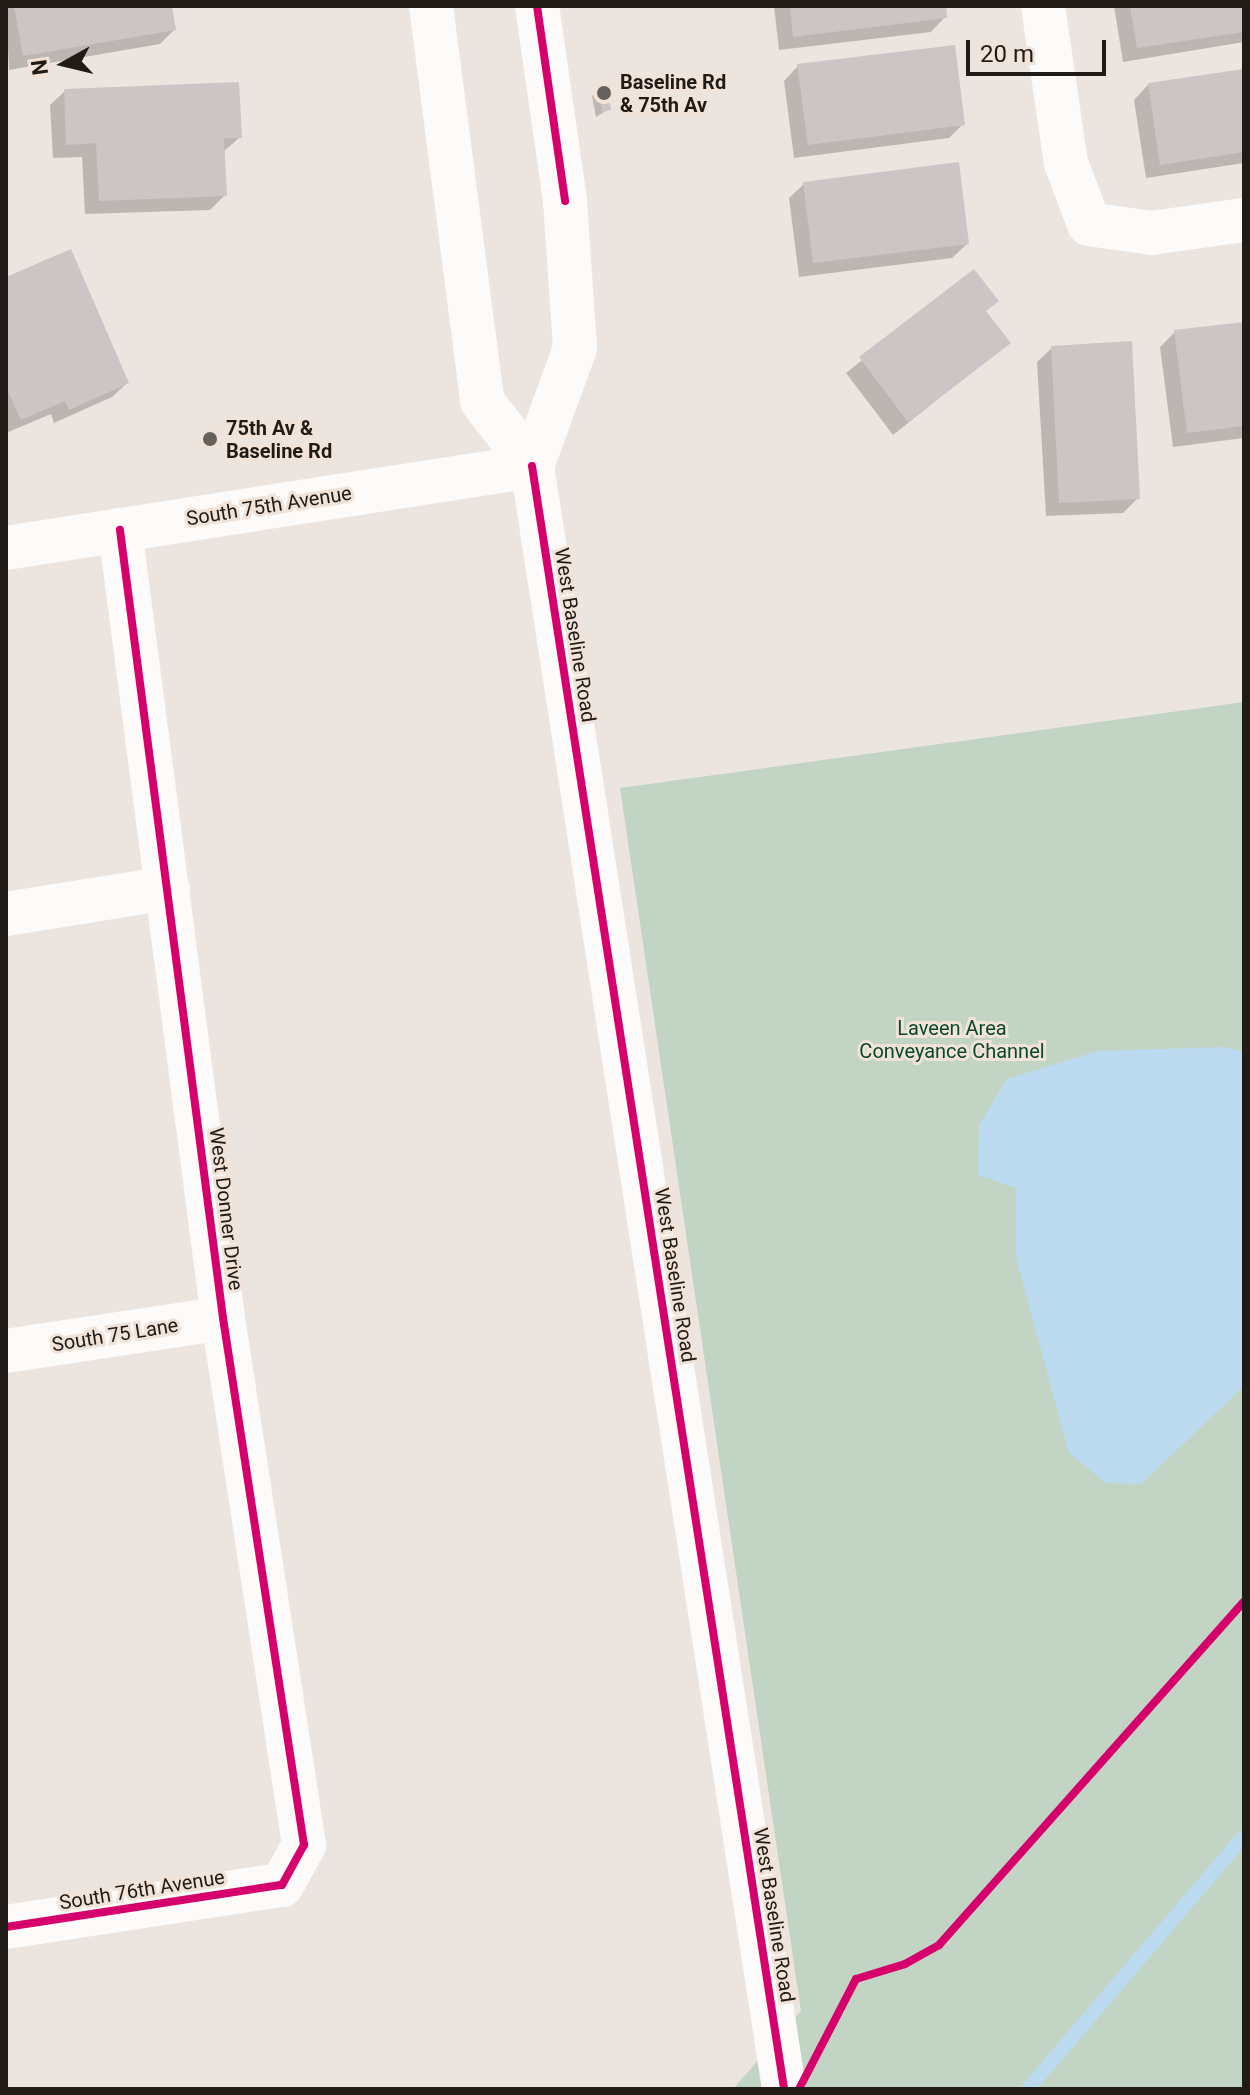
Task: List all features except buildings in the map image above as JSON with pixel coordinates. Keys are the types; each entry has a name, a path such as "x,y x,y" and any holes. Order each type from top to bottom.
{"main road":[{"name":"West Baseline Road","path":"431,6 482,401 532,466 784,2089"},
{"name":"West Baseline Road","path":"532,466 575,348 565,201 537,6"},
{"path":"1043,6 1066,163 1089,224 1151,233 1244,220"},
{"name":"South 75th Avenue","path":"6,548 532,466"},
{"name":"West Donner Drive","path":"120,530 223,1318 304,1845 282,1885"},
{"path":"6,914 168,888"},
{"name":"South 75 Lane","path":"6,1351 223,1318"},
{"name":"South 76th Avenue","path":"6,1927 282,1885"}],"green space":[{"name":"Laveen Area Conveyance Channel","path":"1244,702 1244,2089 733,2089 801,2011 620,788"}],"water":[{"path":"1222,1047 1244,1052 1244,1386 1141,1484 1106,1483 1069,1453 1016,1258 1016,1188 978,1175 979,1125 1007,1079 1098,1051"}],"waterway":[{"path":"1028,2089 1244,1836"}],"cycle path":[{"path":"537,6 565,201"},
{"path":"532,466 784,2089"},
{"path":"6,1927 282,1885 304,1845 223,1318 120,530"},
{"path":"799,2089 856,1979 905,1964 939,1945 1244,1602"}],"place":[{"name":"Baseline Rd & 75th Av","path":"604,93"},
{"name":"75th Av & Baseline Rd","path":"210,439"}]}
